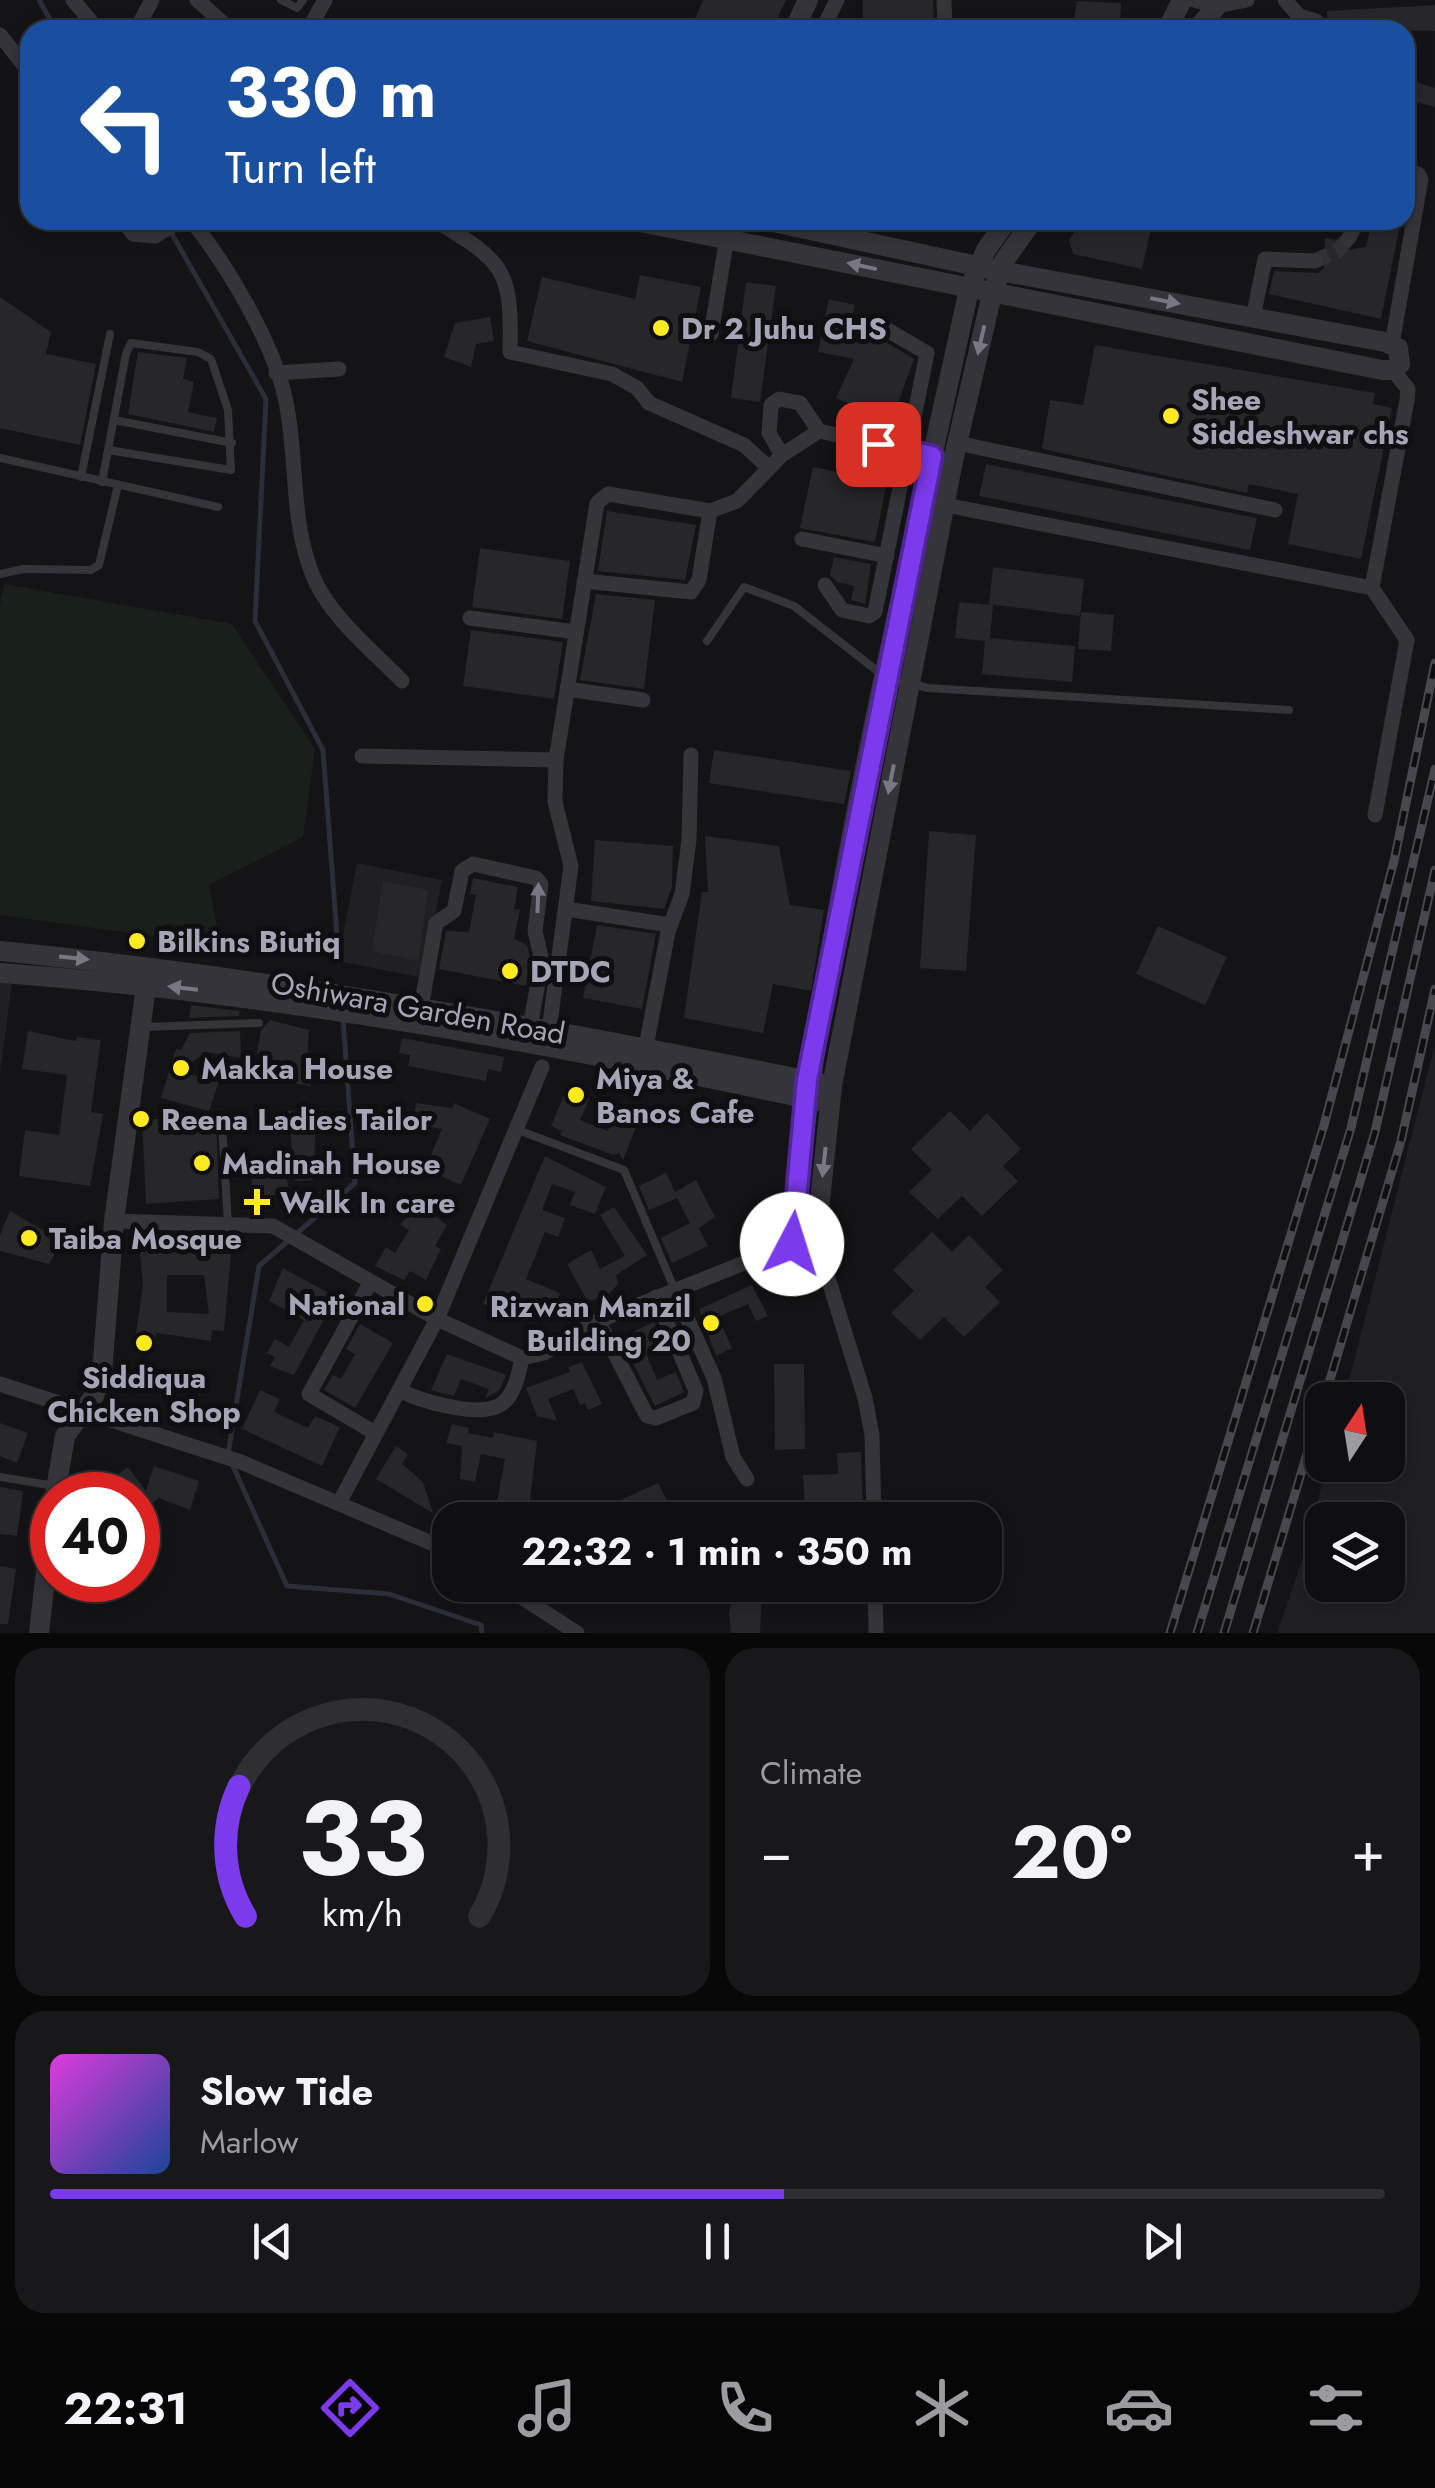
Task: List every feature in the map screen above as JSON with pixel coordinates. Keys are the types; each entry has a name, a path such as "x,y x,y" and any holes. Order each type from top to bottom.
{"street":[{"path":"197,0 219,20"},
{"path":"1194,0 1222,4 1247,0"},
{"path":"1285,0 1299,16 1313,20"},
{"path":"0,35 20,60"},
{"path":"1415,176 1421,179 1415,213"},
{"path":"131,230 134,234 155,236 166,230"},
{"path":"191,230 230,274 286,400 298,522 314,579 352,630 402,681"},
{"path":"451,230 484,250 511,292 510,352 612,374 637,388 649,403 744,445 769,468"},
{"path":"711,334 727,230"},
{"path":"735,230 992,294 1394,370 1408,390 1408,400 1372,588 1406,640 1375,815"},
{"path":"811,230 1000,271 1392,344"},
{"path":"874,1502 872,1435 865,1398 816,1239 831,1094 945,505 947,454 969,289 1001,230"},
{"path":"792,1244 806,1089 886,677 992,294 1000,271 1027,230"},
{"path":"1348,240 1354,230"},
{"path":"1394,370 1401,358 1392,344 1412,230"},
{"path":"1253,318 1265,260 1315,261"},
{"path":"1123,320 1128,294"},
{"path":"825,585 839,608 872,615 926,353 886,329"},
{"path":"1311,356 1316,329"},
{"path":"276,373 339,369"},
{"path":"782,455 769,433 774,400 800,404 819,431 908,451 947,454 1276,510"},
{"path":"339,1503 436,1319 518,1130 542,1043 571,866 555,802 556,760 600,497 608,494 710,511 737,501 782,455 819,431"},
{"path":"945,505 1372,588"},
{"path":"584,581 690,592 699,580 710,511"},
{"path":"802,538 886,556"},
{"path":"470,618 576,632"},
{"path":"567,688 643,700"},
{"path":"644,1058 670,925 680,900 689,840 691,755"},
{"path":"362,756 556,760"},
{"path":"421,1008 436,923 454,911 462,871 472,864 536,878 541,884 536,936 542,961 542,1043"},
{"path":"566,909 670,925"},
{"name":"Oshiwara Garden Road","path":"0,950 644,1058 831,1094"},
{"name":"Oshiwara Garden Road","path":"0,973 147,974 421,1008 542,1043"},
{"path":"57,1472 60,1450 102,1372 114,1220 147,974"},
{"path":"114,1220 273,1226 303,1247 436,1319 522,1358 544,1353 598,1321 674,1288 792,1244 816,1239"},
{"path":"370,1284 309,1394 375,1433"},
{"path":"674,1288 714,1378 733,1457 746,1479"},
{"path":"598,1321 647,1416 656,1418 694,1403 696,1392 656,1296"},
{"path":"399,1390 445,1406 494,1408 504,1404 513,1390 522,1358"},
{"path":"0,1384 241,1462 432,1542"},
{"path":"39,1633 42,1602"},
{"path":"530,1602 578,1633"},
{"path":"875,1602 876,1633"}],"lane":[{"path":"280,0 292,8 304,0"},
{"path":"82,477 110,334"},
{"path":"102,482 108,450 114,420 131,343 198,352 212,359 228,410 233,466 228,472 108,450"},
{"path":"114,420 232,444"},
{"path":"0,458 218,507"},
{"path":"0,574 22,569 91,570 99,565 118,485"},
{"path":"707,640 744,587 794,606 886,677 909,683 1289,710"},
{"path":"140,1027 259,1023"},
{"path":"222,1124 228,1225"},
{"path":"518,1130 624,1170 674,1288"},
{"path":"0,1477 30,1485"}],"shaded area":[{"path":"4,584 232,624 315,749 303,837 209,885 221,947 196,942 193,927 165,924 160,937 0,915 0,605"},
{"path":"357,863 442,880 423,978 338,961"},
{"path":"0,983 12,984 0,1072"},
{"path":"1435,1044 1435,1633 1277,1633 1305,1550 1305,1602 1405,1602 1405,1502 1317,1502 1323,1482 1405,1482 1405,1382 1349,1382"}],"building":[{"path":"703,0 786,0 777,20 694,20"},
{"path":"863,0 933,0 934,20 863,20"},
{"path":"1077,1 1121,3 1120,20 1074,20"},
{"path":"1435,5 1435,31 1415,31 1415,20 1327,20 1327,11"},
{"path":"1415,82 1435,88 1435,107 1415,102"},
{"path":"1076,230 1151,230 1142,269 1073,254 1069,240"},
{"path":"1370,230 1399,230 1381,319 1269,294 1274,271 1318,273 1324,268 1325,238 1337,240 1347,250 1366,247"},
{"path":"640,275 701,287 682,382 527,341 542,277 635,299"},
{"path":"746,282 776,286 760,402 731,398"},
{"path":"0,297 51,332 46,354 96,364 80,445 0,428"},
{"path":"829,299 855,305 851,321 914,359 891,422 836,398 854,359 818,352"},
{"path":"490,317 494,341 476,344 471,367 444,357 455,323"},
{"path":"1095,345 1375,393 1373,404 1392,408 1361,559 1288,544 1298,494 1249,484 1247,493 1042,449 1050,400 1083,405"},
{"path":"138,352 187,358 183,379 194,382 188,412 217,418 214,432 128,414"},
{"path":"986,464 1257,518 1250,550 979,496"},
{"path":"813,467 887,482 875,542 800,528"},
{"path":"607,511 696,525 685,580 598,571"},
{"path":"480,548 570,561 562,619 472,607"},
{"path":"834,557 871,564 865,604 851,600 854,586 837,582 830,575"},
{"path":"993,567 1084,579 1080,616 989,604"},
{"path":"596,594 655,600 644,689 580,680"},
{"path":"959,602 993,605 990,638 1075,646 1072,682 982,674 985,641 955,638"},
{"path":"1081,612 1114,615 1111,651 1078,649"},
{"path":"471,630 563,642 554,699 463,686"},
{"path":"714,750 851,771 844,804 709,783"},
{"path":"929,831 976,835 966,971 920,968"},
{"path":"705,836 779,846 790,905 824,910 811,991 773,984 763,1033 684,1018 702,892 708,892"},
{"path":"595,840 673,846 672,886 664,909 591,901"},
{"path":"473,878 518,887 514,909 520,910 514,939 527,945 531,961 526,986 439,969 446,931 469,932 476,895 470,894"},
{"path":"383,881 428,890 418,961 372,951"},
{"path":"597,925 656,934 642,1009 583,998"},
{"path":"1158,926 1227,957 1205,1005 1136,974"},
{"path":"191,1005 239,1011 239,1016 189,1018"},
{"path":"270,1020 309,1030 306,1070 313,1071 310,1086 274,1080 276,1065 264,1063 266,1051 257,1054 261,1030"},
{"path":"28,1031 76,1041 77,1037 101,1040 91,1112 103,1114 90,1186 19,1176 25,1130 59,1135 67,1075 22,1069"},
{"name":"Makka House","path":"240,1031 241,1058 206,1052 179,1072 219,1081 209,1111 161,1098 176,1049 181,1050 190,1033"},
{"path":"402,1038 504,1057 501,1072 488,1069 486,1081 408,1066 410,1055 399,1053"},
{"path":"566,1090 589,1099 580,1120 608,1131 616,1110 639,1120 623,1160 619,1153 613,1155 560,1135 562,1131 551,1126"},
{"path":"416,1103 452,1108 454,1103 490,1119 461,1185 425,1169 442,1129 413,1124"},
{"path":"317,1109 313,1180 295,1181 288,1111"},
{"path":"950,1111 970,1131 987,1113 1021,1149 1003,1166 1018,1181 982,1216 962,1196 938,1219 909,1192 932,1170 911,1149"},
{"name":"Madinah House","path":"216,1115 219,1199 146,1204 142,1120"},
{"path":"545,1156 606,1187 595,1214 570,1205 575,1192 552,1184 542,1210 565,1218 558,1237 545,1232 526,1279 560,1293 551,1315 543,1312 539,1321 483,1304"},
{"path":"267,1159 268,1178 287,1178 289,1192 253,1200 250,1160"},
{"path":"666,1173 675,1192 696,1180 715,1217 699,1228 708,1246 672,1263 661,1238 690,1223 677,1198 649,1210 639,1186"},
{"path":"415,1207 422,1211 424,1207 447,1225 435,1246 441,1249 426,1280 410,1271 404,1280 375,1266 386,1247 395,1253 409,1230 400,1225"},
{"path":"614,1207 647,1255 616,1275 618,1284 610,1293 588,1302 567,1264 591,1250 600,1269 625,1256 600,1215"},
{"name":"Taiba Mosque","path":"10,1211 62,1241 49,1264 0,1251 0,1235"},
{"path":"932,1232 952,1252 969,1235 1003,1270 985,1287 1000,1302 964,1337 944,1317 920,1340 891,1313 914,1291 893,1270"},
{"path":"144,1250 231,1254 224,1331 212,1330 211,1341 156,1333 155,1345 135,1341 143,1285 140,1253","holes":["167,1275 204,1275 209,1314 167,1312"]},
{"path":"283,1268 336,1297 294,1375 270,1366 275,1357 267,1353 275,1339 289,1347 304,1320 269,1301"},
{"name":"Rizwan Manzil Building 20","path":"752,1285 768,1316 756,1321 748,1304 718,1317 732,1348 716,1356 699,1309"},
{"path":"654,1322 664,1345 646,1353 657,1380 676,1372 684,1392 655,1406 620,1338"},
{"path":"360,1324 393,1343 355,1408 324,1390 333,1375 341,1379 355,1354 346,1349"},
{"path":"447,1354 506,1375 499,1391 485,1398 489,1389 461,1379 454,1396 431,1390"},
{"path":"582,1362 602,1404 588,1410 585,1403 580,1405 573,1389 548,1399 557,1421 537,1416 526,1388 570,1372 568,1367"},
{"path":"774,1364 804,1364 805,1449 775,1450"},
{"path":"260,1390 280,1399 274,1412 308,1428 315,1416 340,1427 322,1466 242,1429"},
{"path":"0,1423 28,1433 17,1463 0,1456"},
{"path":"452,1424 469,1428 468,1433 493,1438 494,1432 537,1441 530,1502 497,1502 505,1459 481,1454 475,1482 460,1479 462,1446 446,1443"},
{"path":"396,1446 408,1454 402,1464 423,1482 432,1512 376,1479"},
{"path":"861,1452 862,1502 805,1502 803,1475 838,1474 837,1453"},
{"path":"154,1466 199,1481 190,1510 160,1498 160,1472 152,1472"},
{"path":"658,1483 668,1502 616,1502"},
{"path":"0,1487 23,1491 17,1536 0,1534"},
{"path":"0,1566 16,1569 8,1624 0,1624"},
{"path":"732,1602 761,1602 760,1633 731,1633"}],"waterway":[{"path":"39,0 50,20"},
{"path":"170,230 266,399 255,621 323,750 339,962"},
{"path":"228,1454 259,1266 355,1183 343,1019"},
{"path":"232,1464 287,1586 389,1594 481,1625 482,1633"}],"tunnel":[{"path":"1315,261 1337,251 1348,239"}],"railway":[{"path":"1170,1633 1324,1125 1394,861 1435,663"},
{"path":"1197,1633 1351,1128 1435,769"},
{"path":"1224,1633 1375,1132 1435,870"},
{"path":"1329,1382 1401,1141 1435,989"},
{"path":"1253,1633 1305,1460"}],"place":[{"name":"Dr 2 Juhu CHS","path":"661,328"},
{"name":"Shee Siddeshwar chs","path":"1171,416"},
{"name":"Bilkins Biutiq","path":"137,941"},
{"name":"DTDC","path":"510,971"},
{"name":"Makka House","path":"181,1068"},
{"name":"Miya & Banos Cafe","path":"576,1095"},
{"name":"Reena Ladies Tailor","path":"141,1119"},
{"name":"Madinah House","path":"202,1163"},
{"name":"Walk In care","path":"257,1202"},
{"name":"Taiba Mosque","path":"29,1238"},
{"name":"National","path":"425,1304"},
{"name":"Rizwan Manzil Building 20","path":"711,1323"},
{"name":"Siddiqua Chicken Shop","path":"144,1343"}],"route":[{"path":"792,1244 807,1080 932,456 878,444"}]}
